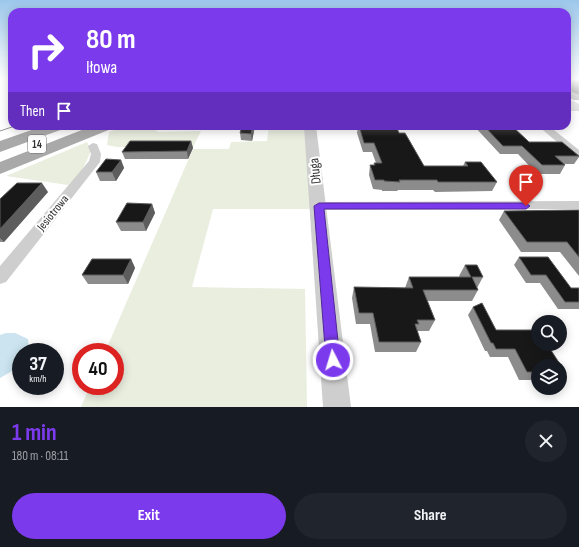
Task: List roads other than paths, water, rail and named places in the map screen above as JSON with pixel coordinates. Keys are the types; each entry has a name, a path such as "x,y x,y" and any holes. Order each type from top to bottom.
{"main road":[{"path":"0,138 23,130"},
{"name":"14","path":"0,147 47,130"},
{"name":"14","path":"0,158 75,130"},
{"path":"0,168 96,130"}],"street":[{"name":"Długa","path":"310,130 319,206 337,407"},
{"path":"548,130 579,155"},
{"name":"Jesiotrowa","path":"0,277 94,162 97,156 97,151 93,146"},
{"path":"319,206 579,205"}],"water":[{"path":"15,333 28,339 28,343 12,343 12,371 0,378 0,335"}],"tram line":[{"path":"0,131 8,128"}]}
